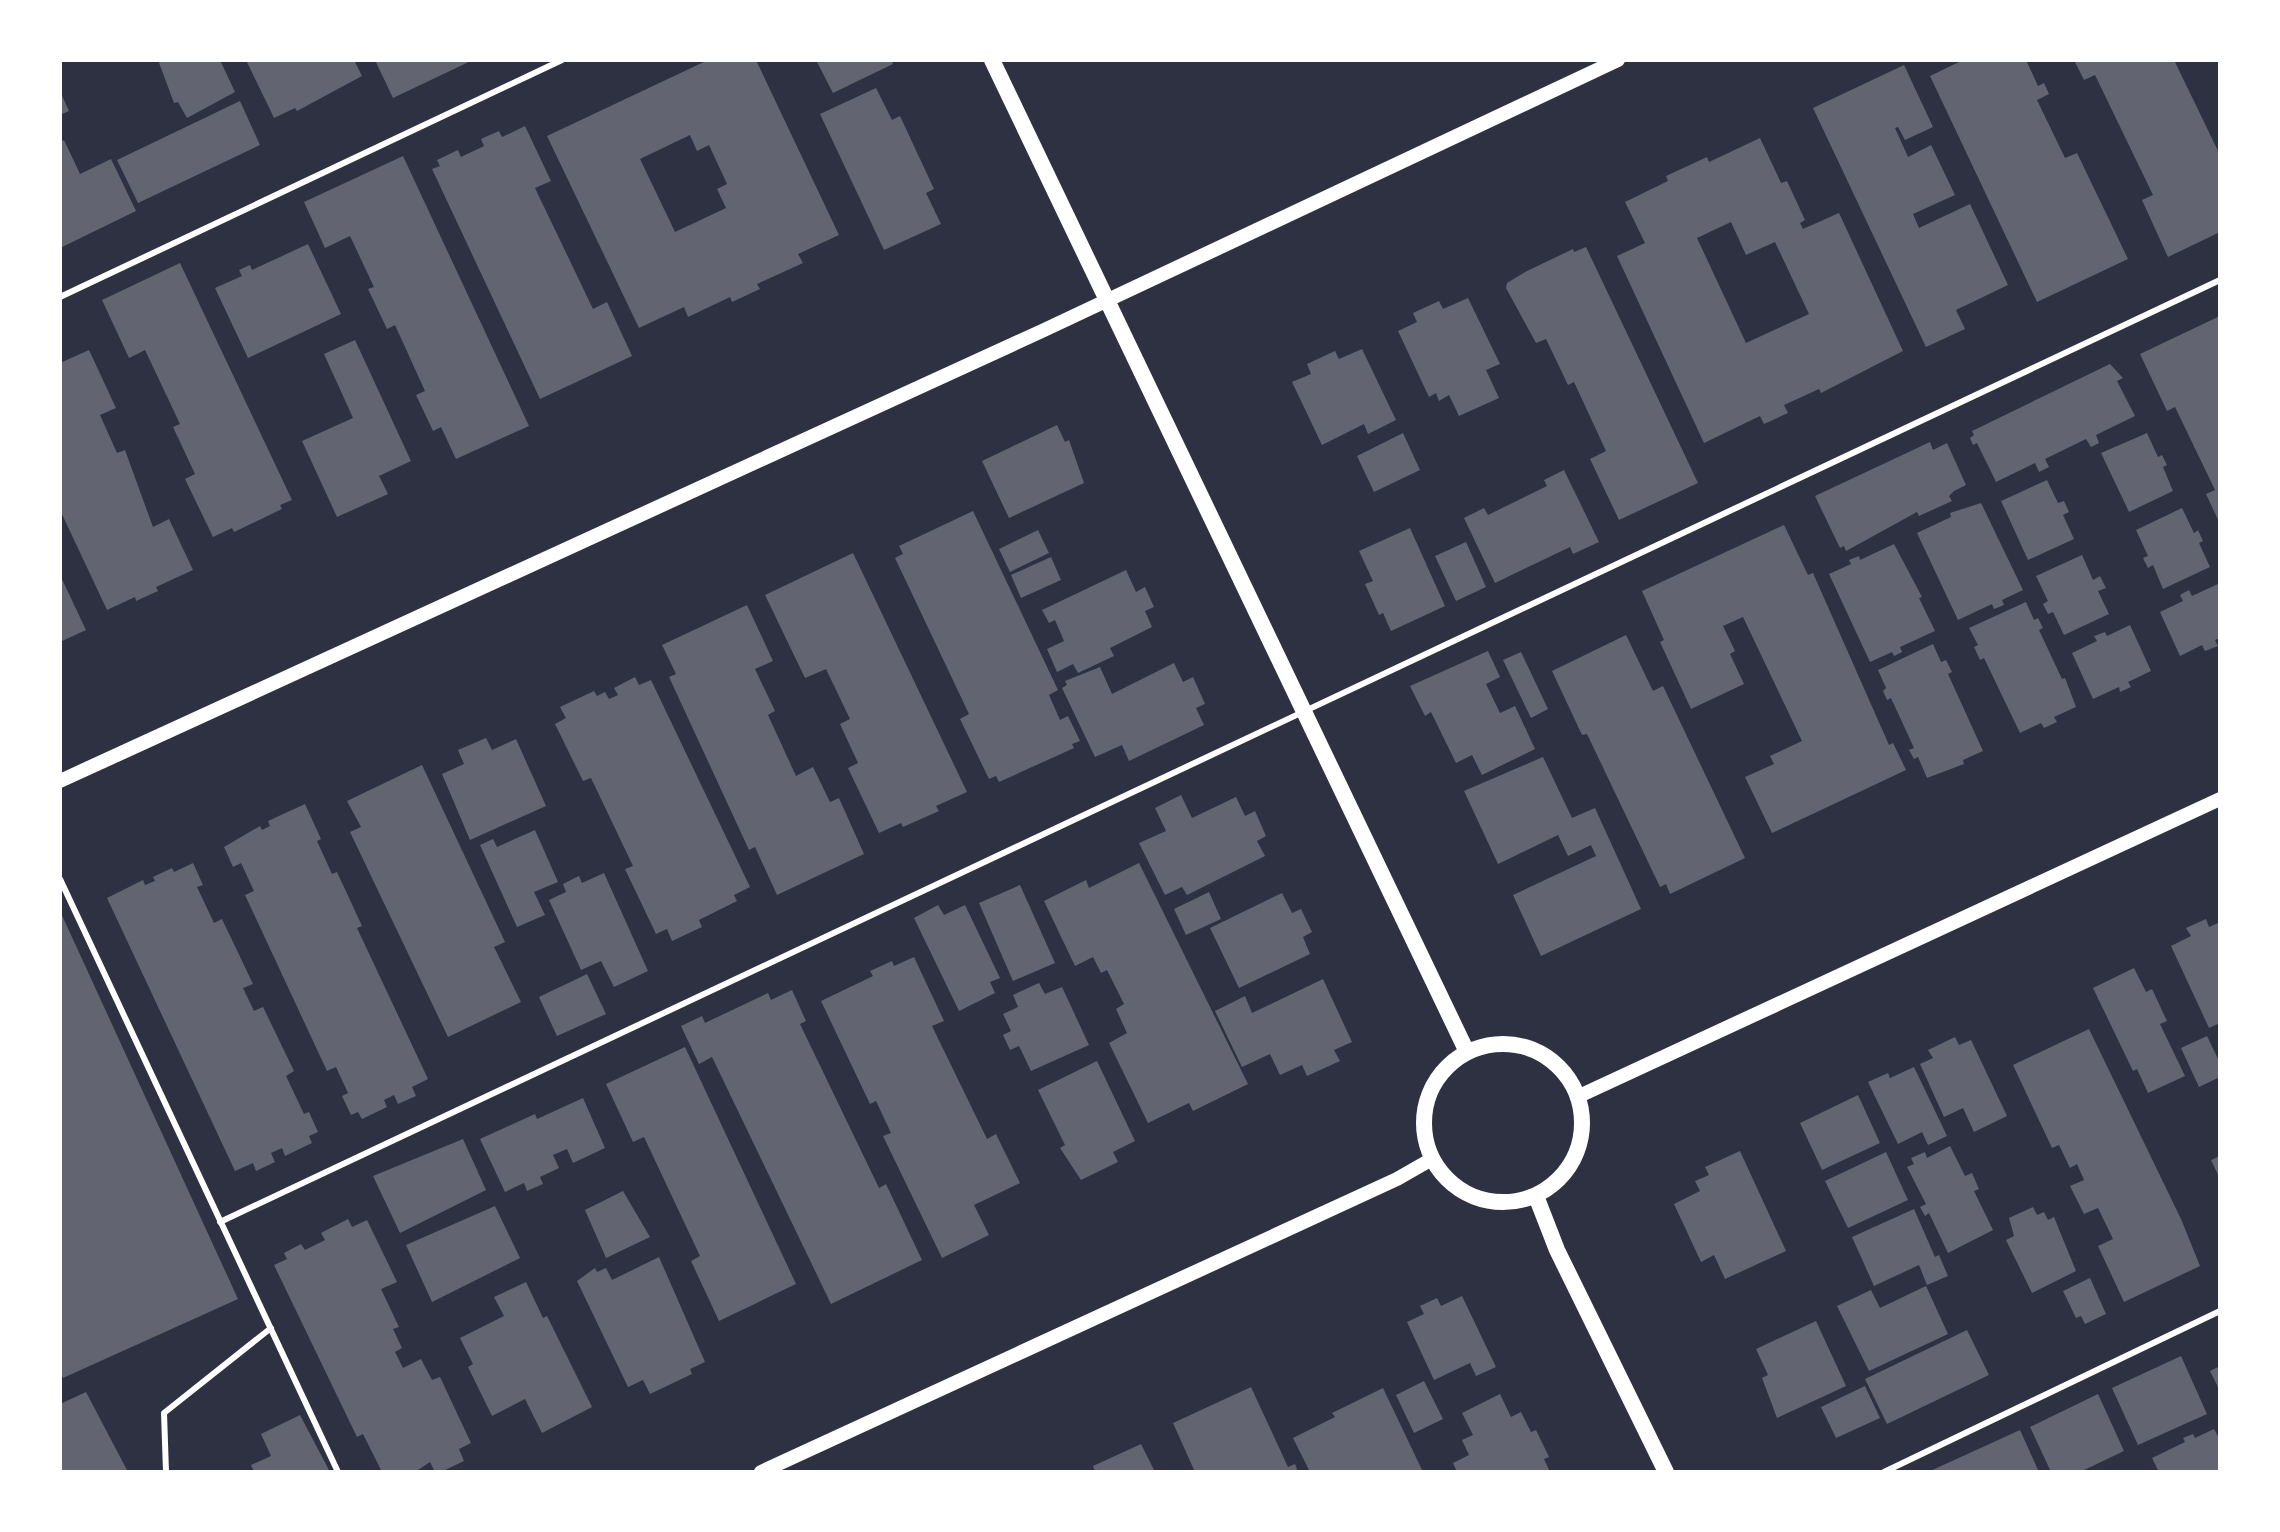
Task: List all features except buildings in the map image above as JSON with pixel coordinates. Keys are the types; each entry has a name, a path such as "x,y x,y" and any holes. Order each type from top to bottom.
{"main road":[{"path":"992,60 1467,1052"},
{"path":"1511,1044 1532,1050 1552,1060 1567,1077 1577,1097 1582,1119 1580,1143 1570,1165 1555,1183 1536,1196 1496,1203 1477,1198 1458,1189 1432,1159 1423,1118 1427,1098 1443,1071 1467,1052 1488,1045 1511,1044"},
{"path":"1536,1196 1557,1250 1666,1472"}],"street":[{"path":"60,781 1618,60"},
{"path":"1577,1097 2220,799"},
{"path":"761,1472 1397,1179 1432,1159"}],"lane":[{"path":"60,297 562,60"},
{"path":"220,1222 2220,280"},
{"path":"60,879 338,1472"},
{"path":"1884,1472 2220,1311"},
{"path":"166,1472 164,1413 271,1328"}]}
